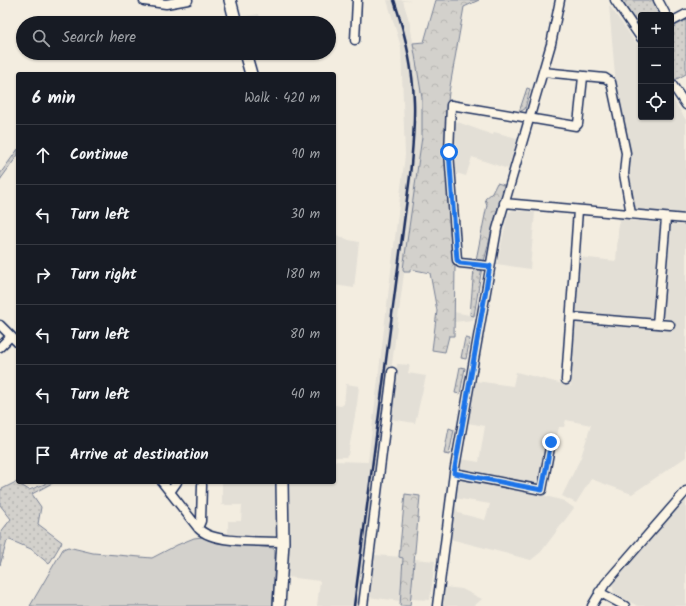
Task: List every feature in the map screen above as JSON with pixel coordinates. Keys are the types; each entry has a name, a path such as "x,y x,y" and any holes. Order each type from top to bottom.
{"highway":[{"path":"230,0 234,16"},
{"path":"247,60 250,72"},
{"path":"279,606 283,542 282,484"}],"street":[{"path":"144,1 166,4 188,0"},
{"path":"355,40 357,0"},
{"path":"437,606 454,473 490,266 504,203 543,72 560,0"},
{"path":"614,0 638,34"},
{"path":"658,0 664,12"},
{"path":"674,20 686,14"},
{"path":"543,72 605,78 611,82 626,153 624,174 630,214"},
{"path":"490,266 460,263 457,260 449,152 451,104 576,126 578,124 583,77"},
{"path":"672,84 686,105"},
{"path":"504,203 686,219"},
{"path":"566,380 578,210"},
{"path":"657,324 666,218"},
{"path":"571,317 670,325"},
{"path":"0,325 16,341"},
{"path":"0,347 11,336"},
{"path":"363,606 392,372"},
{"path":"454,473 542,490 551,442"},
{"path":"164,484 198,528 205,534 215,538 283,542"},
{"path":"170,492 176,484"},
{"path":"198,528 202,521 202,484"},
{"path":"592,606 599,592 686,491"},
{"path":"599,592 625,606"}],"shaded area":[{"path":"387,0 411,0 403,1 410,24 422,98 422,137 360,606 317,606 320,581 287,577 288,484 336,484 336,461 368,462 405,155 401,47"},
{"path":"609,5 638,46 638,120 674,120 674,101 686,120 686,216 635,212 627,178 629,156 615,76"},
{"path":"259,14 259,16 247,16"},
{"path":"452,120 493,135 494,132 517,138 508,169 472,157 466,176 456,173"},
{"path":"513,210 535,212 530,269 497,264 508,213"},
{"path":"619,219 658,223 661,225 653,316 650,319 578,313 575,310 579,257 616,261"},
{"path":"673,224 686,225 686,349 684,350 686,354 686,457 632,494 591,479 576,503 562,496 581,457 591,425 566,420 564,427 559,427 556,441 548,439 540,485 537,486 463,472 460,467 461,459 479,462 485,426 468,423 475,381 513,386 516,372 571,386 574,325 578,323 673,330 668,321 661,317 669,228"},
{"path":"336,235 359,242 354,288 336,285"},
{"path":"454,312 474,316 473,320 454,322"},
{"path":"397,364 410,365 408,373 426,376 415,423 390,419"},
{"path":"346,384 359,386 348,455 346,457 336,457 336,405 341,406 344,404"},
{"path":"462,477 539,494 564,501 574,508 541,552 531,560 450,539 455,502 458,513 485,520 490,504 455,498 457,479"},
{"path":"222,484 276,484 276,535 269,539 228,536 228,521 241,521 242,505 222,505"},
{"path":"686,499 686,606 638,606 614,594 612,583"},
{"path":"374,555 403,557 400,601 368,597"},
{"path":"414,559 435,561 430,600 410,599"},
{"path":"444,587 462,589 482,599 474,606 442,606"}],"green space":[{"path":"436,0 479,0 464,7 449,92 446,121 455,266 454,336 449,336 445,352 432,350 437,311 430,273 410,269 410,272 404,272 403,269 422,137 422,98 413,43 424,42"},
{"path":"621,0 654,0 660,12 638,12 638,25"},
{"path":"686,20 686,74 675,80 674,78 674,26"},
{"path":"527,88 530,89 525,109 519,112"},
{"path":"16,152 16,158 0,180 0,174"},
{"path":"497,183 504,185 484,261 476,260 487,205 485,199 492,193"},
{"path":"482,267 474,316 470,315 474,268"},
{"path":"465,338 470,339 466,359 461,358"},
{"path":"460,367 465,368 460,394 455,393"},
{"path":"449,428 454,430 449,455 444,454"},
{"path":"16,482 16,484 19,484 29,490 45,484 50,484 32,494 41,507 38,524 62,542 49,564 31,549 10,540 7,541 0,565 0,533 11,519 0,505 0,490"},
{"path":"405,494 420,496 410,606 400,606 403,558 399,557"},
{"path":"202,537 215,542 273,548 275,551 273,606 30,606 63,549 68,547 93,553 152,558 177,545 194,538"}],"railway":[{"path":"354,606 410,176 413,139 414,111 412,76 402,25 394,0"}],"route":[{"path":"449,152 457,260 460,263 490,266 454,473 542,490 551,442"}]}
